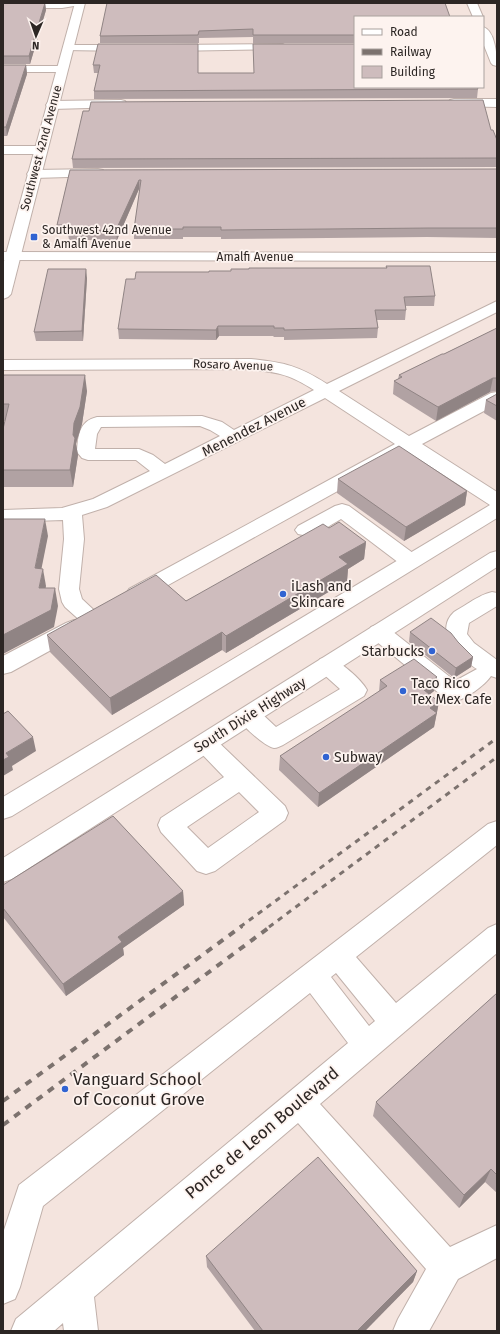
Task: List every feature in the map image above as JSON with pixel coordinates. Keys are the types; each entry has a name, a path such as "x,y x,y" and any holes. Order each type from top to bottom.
{"main road":[{"path":"3,5 62,5 76,3"},
{"name":"Southwest 42nd Avenue","path":"3,294 8,256 34,174 80,3"},
{"path":"472,3 478,16"},
{"path":"484,32 497,64"},
{"path":"158,48 292,47"},
{"path":"68,48 135,48"},
{"path":"3,69 62,69"},
{"path":"440,103 497,103"},
{"path":"52,105 132,104"},
{"path":"3,150 40,150"},
{"path":"34,174 110,173"},
{"name":"Amalfi Avenue","path":"8,256 497,257"},
{"name":"Menendez Avenue","path":"3,516 54,515 72,512 114,497 497,306"},
{"name":"Rosaro Avenue","path":"3,364 264,364 293,371 497,501"},
{"path":"3,666 408,444 497,397"},
{"path":"164,472 139,455 88,454 86,452 90,428 97,422 202,421 216,426 233,438"},
{"path":"3,810 497,509"},
{"path":"305,530 342,510 410,561"},
{"path":"72,512 74,539 68,589 72,602 104,611"},
{"name":"South Dixie Highway","path":"3,871 497,558"},
{"path":"379,632 454,694 489,673 490,667 464,647 459,640 456,628 461,618 492,599"},
{"path":"248,716 275,739 356,690 328,665"},
{"path":"205,743 240,779"},
{"path":"3,1287 30,1196 497,831"},
{"name":"Ponce de Leon Boulevard","path":"28,1331 497,936"},
{"path":"338,956 394,1022"},
{"path":"313,975 367,1045"},
{"path":"299,1102 446,1267"},
{"path":"410,1331 446,1267 497,1241"},
{"path":"77,1290 81,1331"}],"building":[{"path":"3,3 45,3 29,56 3,56"},
{"path":"107,3 445,3 450,16 354,16 354,35 253,35 253,29 199,31 198,35 100,36"},
{"path":"98,44 198,44 198,73 254,73 253,44 354,44 354,88 478,89 94,91 100,65 93,65"},
{"path":"3,65 26,65 6,127 3,127"},
{"path":"483,100 491,130 493,130 497,140 497,158 72,159 83,111 89,111 91,102"},
{"path":"497,169 497,228 221,230 221,227 183,227 183,229 134,229 141,180 139,180 116,230 68,231 69,225 57,225 70,170"},
{"path":"386,266 430,266 435,296 404,297 406,310 375,310 378,328 284,330 284,328 274,328 274,326 218,326 216,330 118,329 126,279 135,279 136,272 209,272 249,268 387,268"},
{"path":"48,269 86,269 82,331 34,332"},
{"path":"497,328 497,378 493,378 438,407 394,381 402,377 399,375"},
{"path":"4,375 85,375 80,407 74,423 73,435 75,438 70,470 3,470 3,429 9,404 3,404"},
{"path":"497,394 497,406 486,400"},
{"path":"399,446 467,491 406,527 338,479"},
{"path":"3,519 45,519 35,568 43,569 39,588 55,588 51,610 3,635"},
{"path":"339,522 366,542 339,557 348,564 226,636 222,632 110,698 47,635 156,575 186,601 323,524 329,528"},
{"path":"431,618 451,633 473,657 456,668 410,632"},
{"path":"414,659 437,677 428,683 431,685 424,690 439,702 430,708 437,713 319,793 280,756 387,686 380,680"},
{"path":"8,711 33,737 6,753 9,757 3,760 3,714"},
{"path":"113,816 183,891 118,937 122,942 63,984 3,908 3,885"},
{"path":"497,993 497,1175 491,1169 464,1195 376,1102"},
{"path":"318,1157 417,1271 357,1331 263,1331 206,1256"}],"railway":[{"path":"240,927 497,738"},
{"path":"269,927 497,757"},
{"path":"3,1101 242,926"},
{"path":"3,1125 271,926"}],"place":[{"name":"Southwest 42nd Avenue & Amalfi Avenue","path":"34,237"},
{"name":"iLash and Skincare","path":"283,594"},
{"name":"Starbucks","path":"432,651"},
{"name":"Taco Rico Tex Mex Cafe","path":"403,691"},
{"name":"Subway","path":"326,757"},
{"name":"Vanguard School of Coconut Grove","path":"65,1089"}]}
